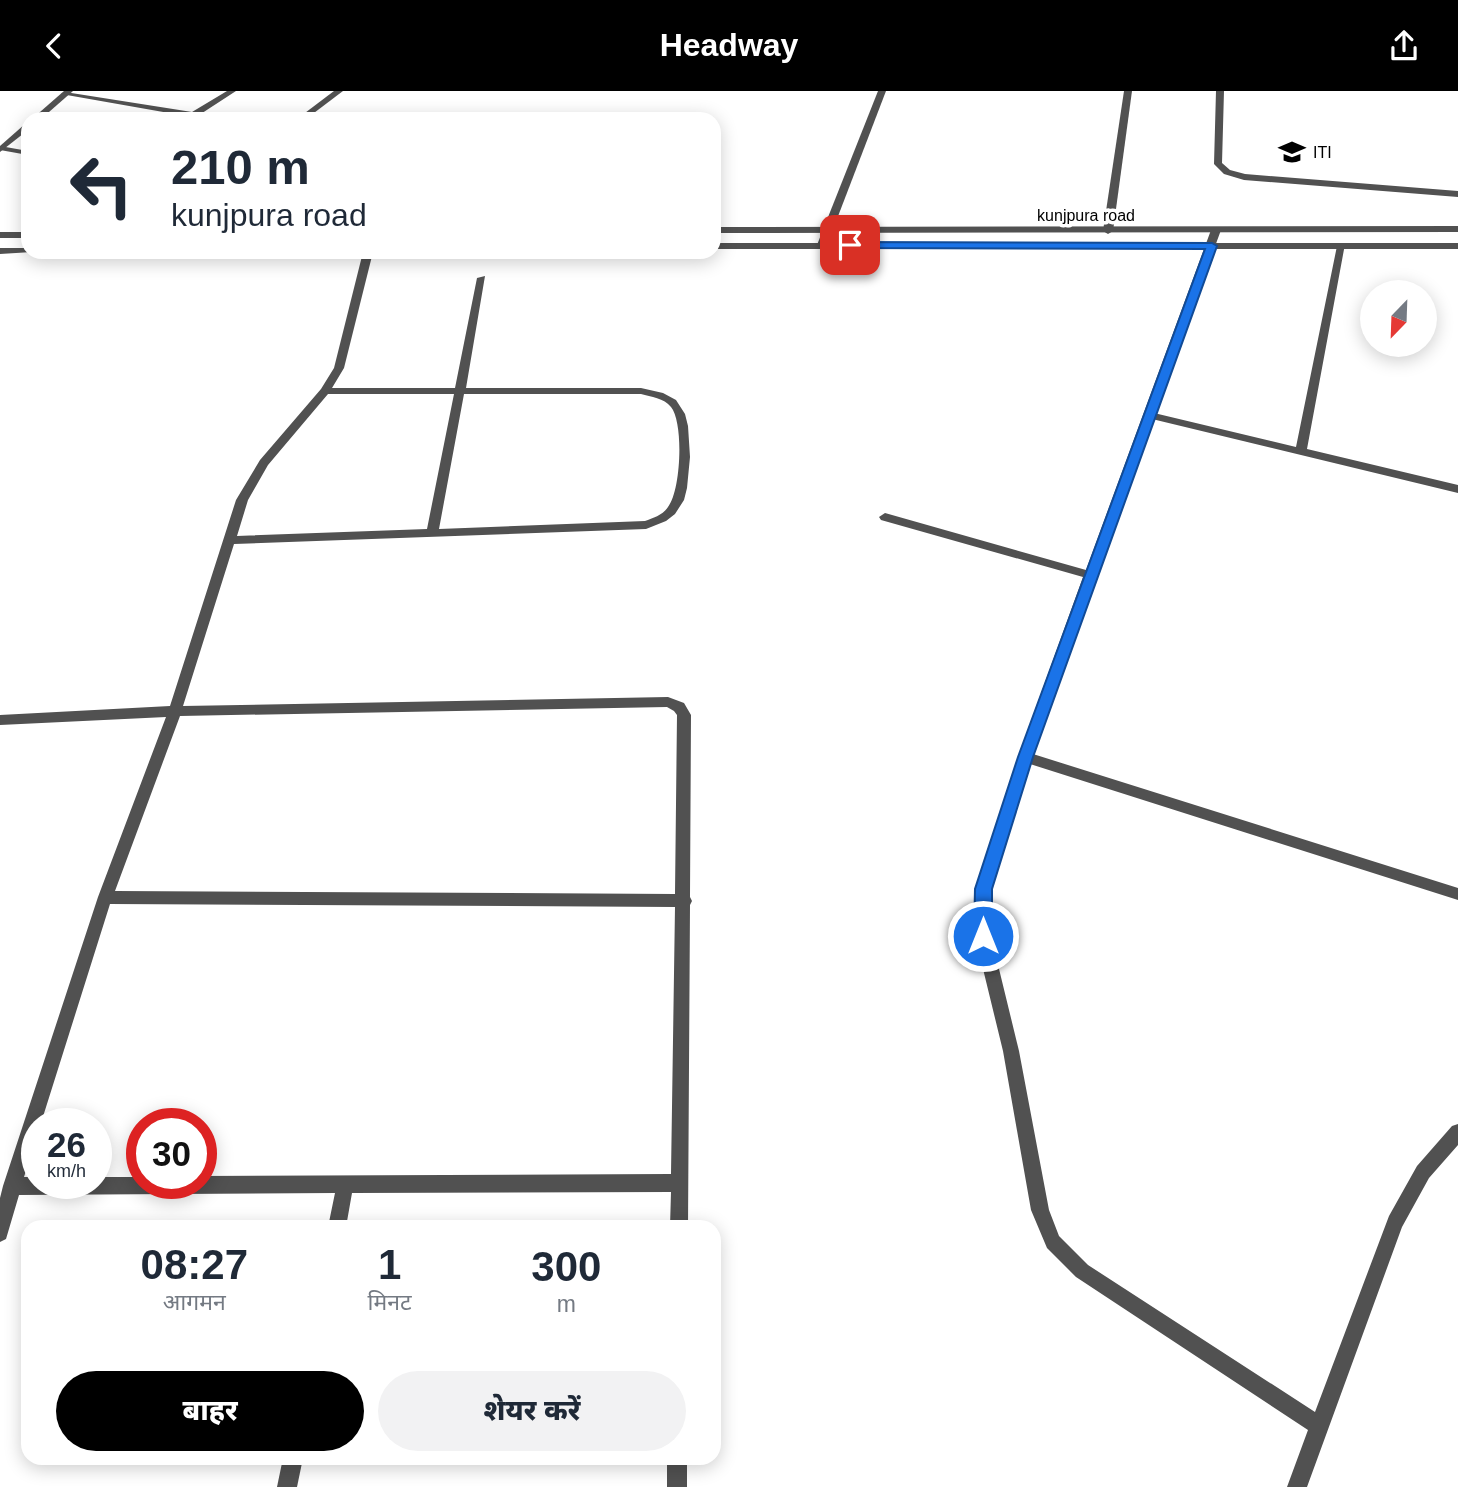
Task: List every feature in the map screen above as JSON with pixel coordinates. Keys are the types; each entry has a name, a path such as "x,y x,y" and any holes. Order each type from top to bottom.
{"street":[{"path":"199,112 232,91"},
{"path":"310,112 339,91"},
{"path":"822,245 882,91"},
{"path":"1108,231 1128,91"},
{"path":"1220,91 1218,164 1227,172 1244,177 1458,194"},
{"path":"44,112 67,93 165,112"},
{"path":"2,149 21,132"},
{"path":"2,149 21,152"},
{"name":"kunjpura road","path":"721,230 1458,229"},
{"path":"1216,230 1025,757 983,889 983,936 1011,1051 1040,1210 1054,1242 1082,1272 1319,1426"},
{"path":"0,235 21,235"},
{"name":"kunjpura road","path":"721,246 1458,246"},
{"path":"1301,451 1342,246"},
{"path":"0,251 21,251"},
{"path":"0,1233 12,1186 105,897 175,711 242,501 264,463 325,391 339,368 366,259"},
{"path":"432,532 482,278"},
{"path":"230,540 646,524 664,519 675,507 680,495 684,462 682,422 676,405 661,395 641,391 325,391"},
{"path":"1149,415 1458,489"},
{"path":"885,516 1090,575"},
{"path":"0,719 175,711 668,702 679,707 684,715 679,1220"},
{"path":"1025,757 1458,894"},
{"path":"105,897 684,901"},
{"path":"1297,1487 1395,1222 1423,1172 1458,1132"},
{"path":"12,1186 679,1183"},
{"path":"339,1220 345,1186"},
{"path":"288,1487 292,1465"},
{"path":"677,1465 677,1487"}],"place":[{"name":"ITI","path":"1292,152"}],"route":[{"path":"850,245 1212,246 1025,757 983,889 983,936"}]}
